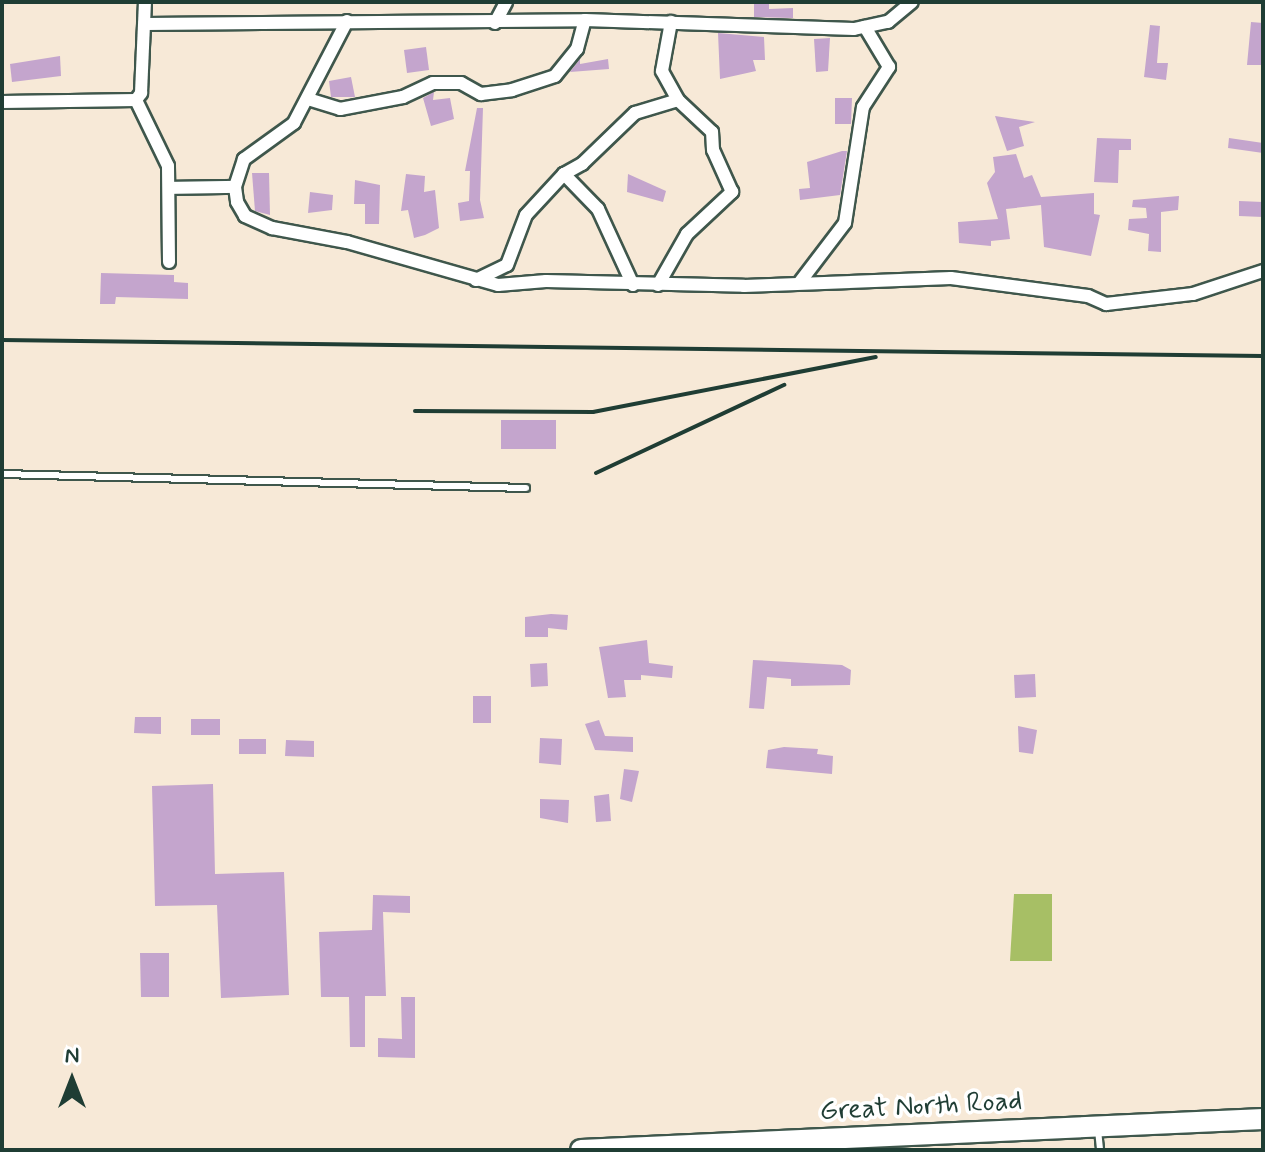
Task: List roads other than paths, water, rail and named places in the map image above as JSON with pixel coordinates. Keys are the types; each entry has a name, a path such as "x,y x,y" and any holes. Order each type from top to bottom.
{"highway":[{"name":"Great North Road","path":"581,1150 1263,1119"}],"street":[{"path":"136,100 141,93 145,2"},
{"path":"495,23 506,2"},
{"path":"145,24 585,20 865,27 888,22 912,2"},
{"path":"308,99 340,109 403,97 433,83 461,83 481,94 512,90 555,76 577,49 585,20"},
{"path":"347,21 308,99 278,138 244,159 235,187 245,216 272,228 362,246 498,285 658,285 951,278 1128,303 1193,294 1263,271"},
{"path":"658,285 687,234 732,192 713,150 712,132 678,100 662,71 671,22"},
{"path":"800,282 845,223 863,107 889,67 865,27"},
{"path":"2,102 136,100"},
{"path":"136,100 168,166 169,262"},
{"path":"476,280 507,265 526,215 564,174 582,164 635,113 678,100"},
{"path":"564,174 598,209 633,285"},
{"path":"169,188 235,187"}],"lane":[{"path":"2,474 526,488"},
{"path":"1098,1127 1100,1150"}],"railway":[{"path":"2,340 1263,356"},
{"path":"415,411 593,412 876,357"},
{"path":"596,473 784,385"}]}
